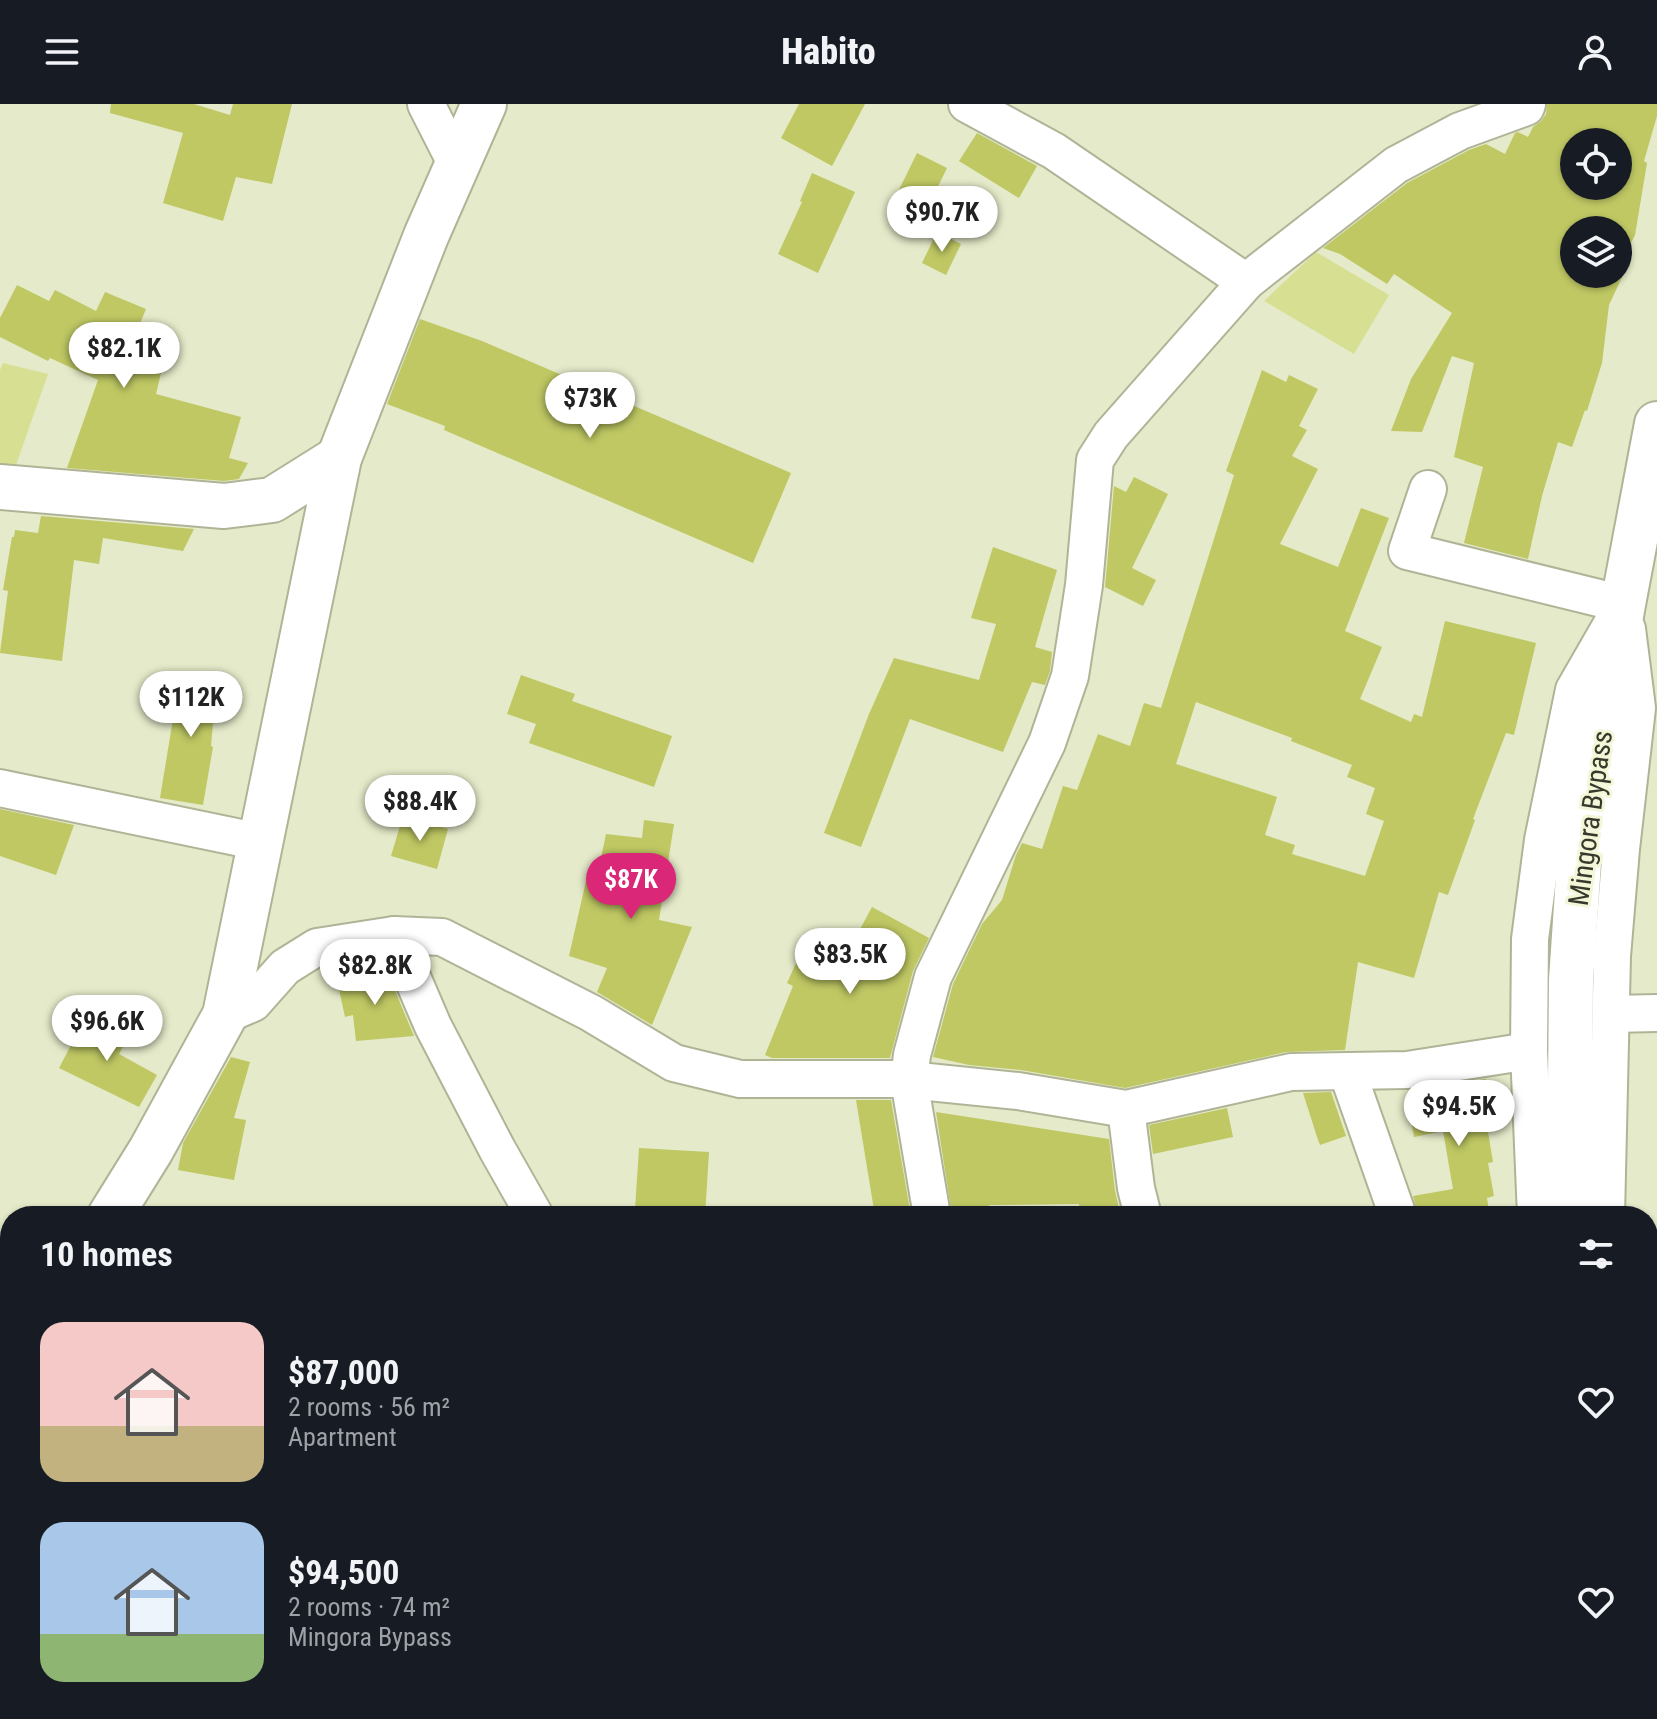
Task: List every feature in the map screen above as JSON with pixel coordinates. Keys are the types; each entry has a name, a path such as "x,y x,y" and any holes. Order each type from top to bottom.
{"main road":[{"path":"116,1206 151,1150 225,1015 339,458 426,236 484,104"},
{"name":"Mingora Bypass","path":"1572,1206 1571,980 1579,862 1657,424"},
{"path":"0,487 224,506 272,500 339,458"}],"street":[{"path":"426,104 457,165"},
{"path":"967,104 1054,151 1246,282"},
{"path":"930,1206 909,1080 912,1055 933,977 1047,743 1070,676 1084,585 1095,460 1111,435 1246,282 1396,165 1460,131 1526,107 1527,104"},
{"path":"1428,489 1407,551 1623,604"},
{"path":"1606,1206 1612,956 1637,708 1623,604"},
{"path":"1536,1206 1529,1051 1530,939 1543,840 1574,690 1623,604"},
{"path":"0,788 260,842"},
{"path":"394,935 433,1026 529,1206"},
{"path":"225,1015 253,1003 285,967 317,947 394,935 442,937 591,1013 674,1063 740,1079 909,1080 1018,1091 1126,1109 1291,1072 1407,1070 1529,1051"},
{"path":"1611,1014 1657,1013"},
{"path":"1347,1071 1394,1206"},
{"path":"1126,1109 1140,1206"}],"green space":[{"path":"1316,252 1389,295 1354,354 1264,301"},
{"path":"3,363 48,374 16,465 0,464 0,370"}],"building":[{"path":"111,104 194,104 230,115 233,104 292,104 272,184 236,177 223,221 163,203 183,133 110,113"},
{"path":"799,104 865,104 832,166 781,138"},
{"path":"1547,104 1657,104 1657,116 1644,161 1647,163 1632,241 1632,216 1560,216 1560,288 1617,288 1609,305 1602,363 1587,411 1572,447 1558,442 1528,559 1464,543 1483,467 1454,457 1474,363 1452,356 1422,432 1391,431 1411,379 1452,313 1394,274 1387,284 1340,254 1323,248 1407,183 1486,144 1505,154 1515,133 1528,137 1533,127 1541,121"},
{"path":"977,133 1037,166 1019,198 959,161"},
{"path":"917,153 947,168 926,211 896,196"},
{"path":"812,173 855,192 818,273 778,254"},
{"path":"937,232 961,244 946,275 922,263"},
{"path":"17,285 49,301 55,290 96,311 105,292 146,309 139,326 170,335 156,394 241,417 229,458 248,463 239,479 224,481 67,468 98,380 50,358 48,361 0,337 0,318"},
{"path":"420,319 482,341 791,473 753,563 444,430 445,426 387,404"},
{"path":"1262,370 1286,382 1289,375 1318,389 1299,426 1307,430 1292,456 1318,469 1280,544 1338,567 1361,508 1389,518 1345,631 1382,647 1360,699 1411,722 1414,714 1422,717 1445,621 1536,643 1514,735 1506,733 1448,895 1439,892 1414,978 1358,962 1345,1050 1286,1052 1125,1088 933,1057 953,984 982,924 1002,900 1022,843 1042,849 1063,786 1077,790 1098,734 1130,746 1144,703 1161,708 1234,475 1226,471","holes":["1196,702 1292,738 1291,741 1352,765 1347,777 1375,788 1366,814 1384,821 1365,876 1292,854 1295,845 1265,835 1277,797 1176,764"]},
{"path":"1134,477 1168,494 1132,568 1156,580 1143,606 1105,587 1114,486 1126,492"},
{"path":"41,516 194,529 183,551 103,538 99,564 74,560 62,661 0,653 8,591 3,590 12,537 15,530 38,533"},
{"path":"993,547 1057,570 1035,647 1052,652 1045,685 1032,682 1003,752 910,719 861,847 824,833 869,714 894,658 979,680 996,624 971,618"},
{"path":"178,672 217,675 213,747 203,805 160,798"},
{"path":"521,675 575,694 572,701 672,736 654,787 529,743 536,724 507,714"},
{"path":"0,809 74,825 56,875 0,856"},
{"path":"403,816 448,829 437,869 391,856"},
{"path":"644,820 674,824 659,920 692,927 652,1025 597,992 607,968 569,956 588,872 598,872 606,834 642,838"},
{"path":"872,907 929,938 913,971 890,1058 772,1058 765,1055 793,986 787,983 802,950 839,968"},
{"path":"385,967 414,1036 356,1041 353,1015 345,1017 338,985 365,981 365,968"},
{"path":"86,1017 128,1037 119,1054 157,1075 139,1107 59,1068"},
{"path":"231,1057 250,1062 234,1118 246,1120 234,1180 178,1170 183,1143"},
{"path":"1486,1079 1495,1131 1488,1132 1493,1162 1488,1163 1494,1196 1487,1198 1488,1206 1416,1206 1413,1196 1453,1189 1443,1131 1414,1137 1409,1108 1437,1102 1434,1087"},
{"path":"1331,1092 1346,1136 1320,1145 1303,1093"},
{"path":"856,1100 891,1100 909,1206 873,1206"},
{"path":"1227,1108 1233,1137 1153,1154 1149,1125"},
{"path":"936,1112 1109,1139 1119,1206 950,1206"},
{"path":"639,1148 709,1152 706,1206 635,1206"}]}
